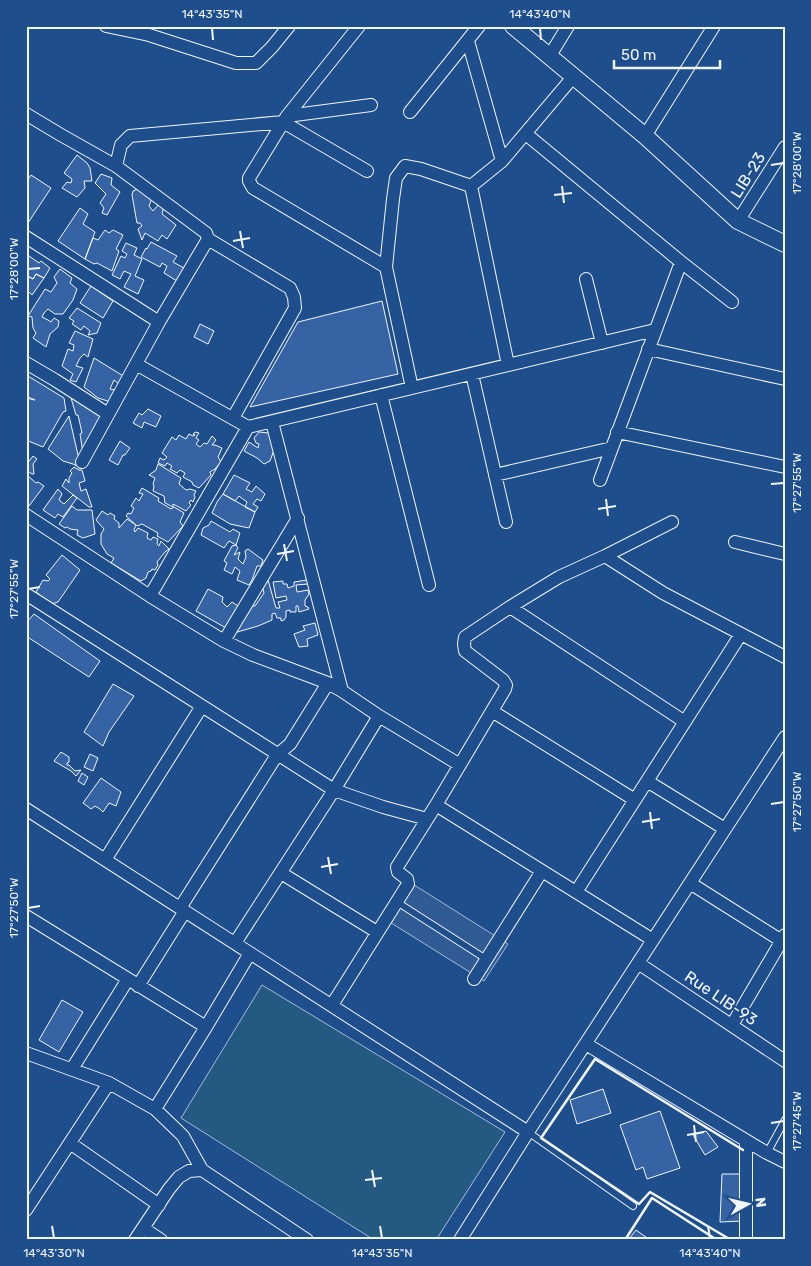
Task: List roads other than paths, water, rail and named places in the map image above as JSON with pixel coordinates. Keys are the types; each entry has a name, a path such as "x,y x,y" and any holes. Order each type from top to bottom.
{"street":[{"path":"106,26 149,35 236,63 256,63 289,26"},
{"path":"358,26 285,119 249,178 249,181 251,186 386,267"},
{"path":"410,112 480,26"},
{"path":"513,26 645,136 738,221 785,244"},
{"path":"549,57 568,26"},
{"path":"645,136 714,26"},
{"path":"468,41 502,161"},
{"path":"471,186 502,161 573,77"},
{"path":"116,166 121,145 130,136 285,119 371,105"},
{"path":"26,114 116,166 206,232 208,239 290,288 295,308 232,418"},
{"path":"285,119 368,172"},
{"path":"526,134 732,302"},
{"name":"LIB-23","path":"738,221 785,147"},
{"path":"412,388 386,267 396,178 405,166 421,169 471,186"},
{"path":"471,186 508,365"},
{"path":"26,237 159,322"},
{"path":"82,462 159,322 208,239"},
{"path":"600,480 681,262"},
{"path":"586,279 602,343"},
{"path":"136,364 248,427 655,330"},
{"path":"648,349 785,379"},
{"path":"26,363 108,414"},
{"path":"472,374 506,522"},
{"path":"380,395 429,585"},
{"path":"272,422 342,691"},
{"path":"150,596 248,427"},
{"path":"617,432 785,467"},
{"path":"495,475 612,448"},
{"path":"224,641 298,518"},
{"path":"28,519 224,641 253,655 328,683 460,765"},
{"path":"332,1005 408,884 407,879 398,872 397,867 505,689 504,680 465,651 464,637 559,577 672,522"},
{"path":"735,542 785,554"},
{"path":"605,556 663,592 785,657"},
{"path":"26,594 334,790 427,819"},
{"path":"510,607 685,722"},
{"path":"576,892 741,634"},
{"path":"72,1069 183,909 278,754 290,744 328,683"},
{"path":"105,860 202,706"},
{"path":"492,711 635,800"},
{"path":"235,943 334,790 379,716"},
{"path":"460,1240 785,737"},
{"path":"647,782 725,829"},
{"path":"436,805 653,940"},
{"path":"26,809 528,1132"},
{"path":"474,979 542,871"},
{"path":"281,873 377,932"},
{"path":"690,883 784,940 732,1025"},
{"path":"26,916 206,1027"},
{"path":"155,1108 250,953"},
{"name":"Rue LIB-93","path":"638,963 785,1061"},
{"path":"586,1044 746,1142 785,1162"},
{"path":"26,1053 109,1083 155,1108 184,1136 202,1170 307,1240"},
{"path":"26,1210 109,1083"},
{"path":"746,1142 746,1240"},
{"path":"70,1143 159,1204"},
{"path":"135,1240 179,1177 189,1171 202,1170"},
{"path":"143,1228 161,1240"}],"lane":[{"path":"396,902 486,959"},
{"path":"766,1153 785,1120"},
{"path":"528,1132 633,1206"}]}
